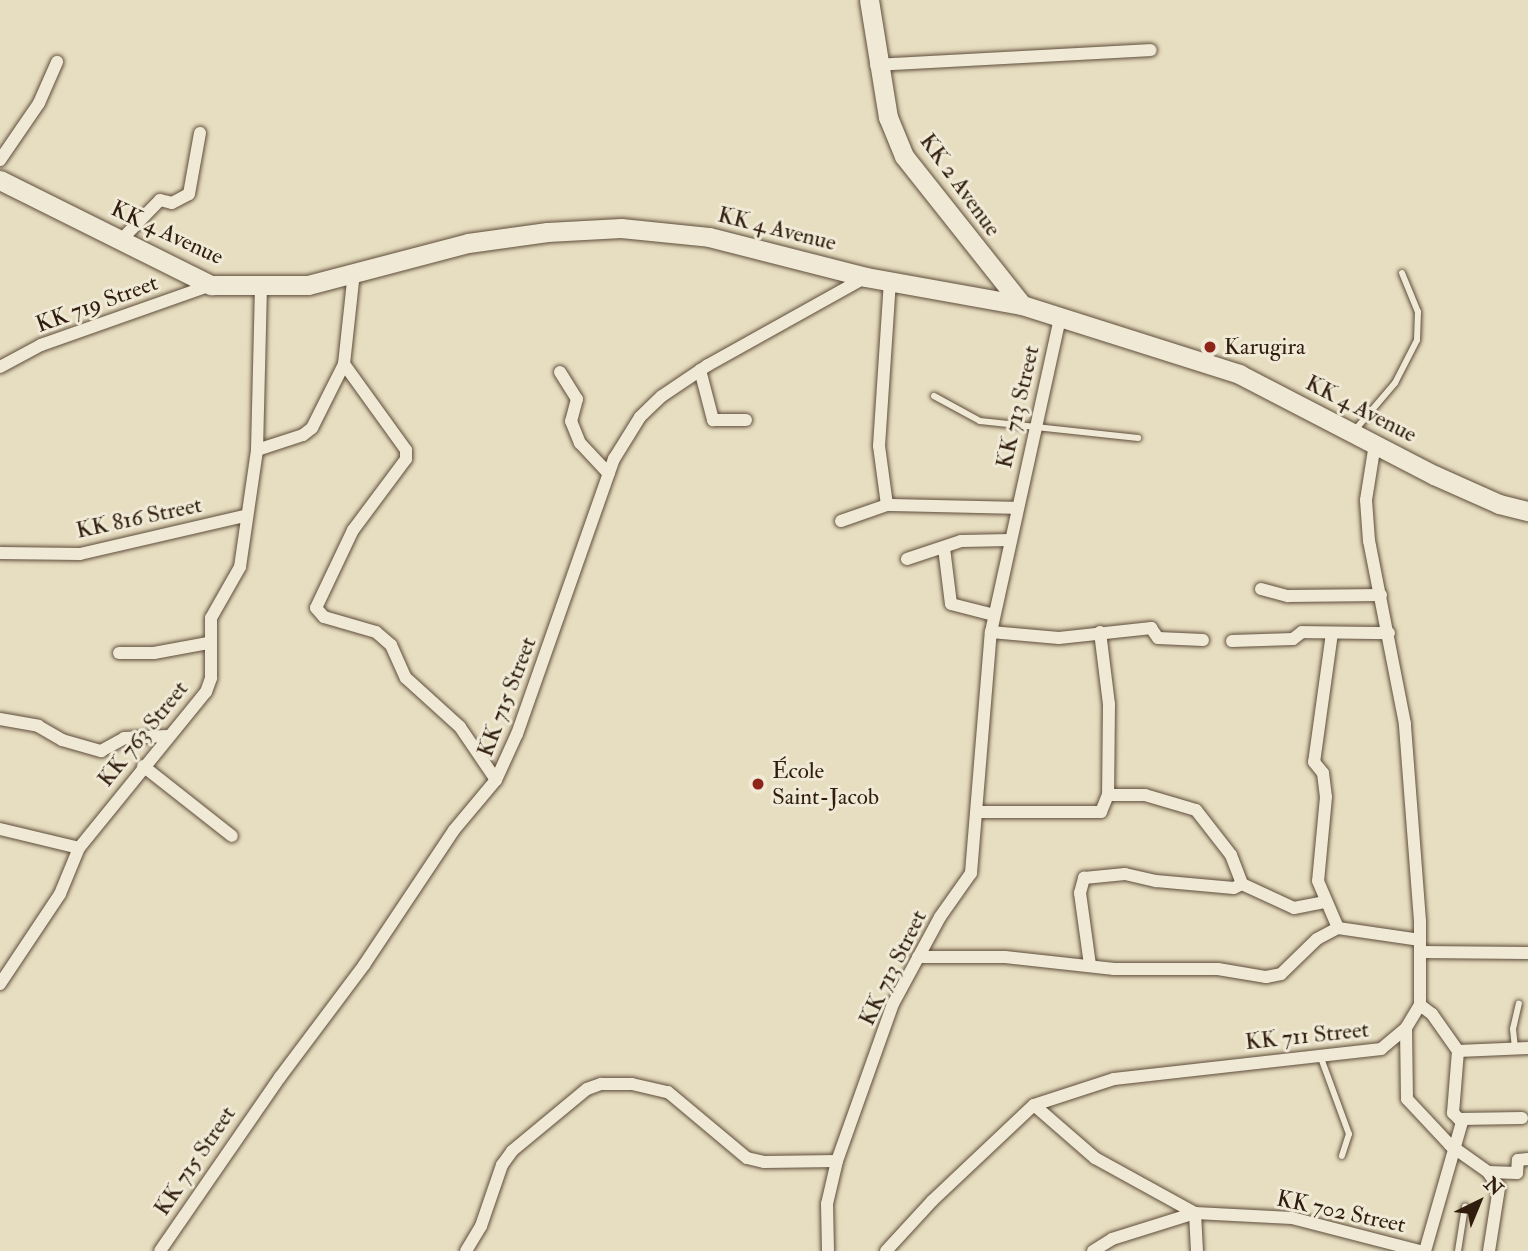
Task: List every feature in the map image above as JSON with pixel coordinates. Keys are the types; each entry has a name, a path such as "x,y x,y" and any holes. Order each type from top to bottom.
{"main road":[{"name":"KK 2 Avenue","path":"869,0 876,65 888,117 904,156 1022,304"},
{"name":"KK 4 Avenue","path":"0,180 211,285 308,285 468,243 621,228 709,237 866,277 1022,304 1060,319 1239,374 1499,504 1528,511"}],"street":[{"path":"876,65 1151,50"},
{"path":"0,160 38,103 57,62"},
{"path":"121,240 160,200 172,203 189,194 196,173 200,133"},
{"path":"257,450 303,435 312,428 344,364 354,272"},
{"name":"KK 715 Street","path":"160,1251 264,1099 364,965 454,830 496,780 517,734 609,474 640,417 700,370 866,277"},
{"path":"887,505 879,446 890,281"},
{"name":"KK 719 Street","path":"0,367 41,345 211,285"},
{"name":"KK 763 Street","path":"0,984 60,894 79,848 167,736 206,692 211,678 208,643 211,618 240,567 244,516 257,450 261,286"},
{"name":"KK 713 Street","path":"828,1251 827,1204 837,1161 893,1004 918,957 971,873 991,632 1016,508 1060,319"},
{"path":"344,364 406,450 406,459 353,530 328,577 318,613 376,632 390,645 406,678 460,727 496,780"},
{"path":"700,370 713,420 747,420"},
{"path":"560,373 577,399 570,421 580,443 609,474"},
{"path":"1376,444 1366,500 1369,541 1405,724 1420,946 1420,1004 1432,1014 1458,1051 1453,1113 1459,1119 1522,1118"},
{"path":"841,522 887,505 1016,508"},
{"name":"KK 816 Street","path":"0,552 80,554 244,516"},
{"path":"907,559 974,539 1010,540"},
{"path":"944,548 951,604 994,615"},
{"path":"1261,589 1288,596 1381,595"},
{"path":"991,632 1025,638 1151,628 1158,638 1202,640"},
{"path":"977,813 1101,812 1108,795 1109,704 1100,632"},
{"path":"1232,641 1332,633 1389,633"},
{"path":"1332,633 1314,762 1323,773 1326,797 1318,859 1325,902 1338,928"},
{"path":"119,653 154,653 208,643"},
{"path":"0,719 38,726 62,740 101,751 124,738 167,736"},
{"path":"143,766 232,836"},
{"path":"1108,795 1145,796 1196,810 1231,855 1242,884 1294,908 1325,902"},
{"path":"0,829 79,848"},
{"path":"1090,965 1081,878 1125,874 1156,881 1234,888 1242,884"},
{"path":"918,957 962,955 1114,969 1218,969 1266,977 1281,974 1317,939 1338,928 1420,946 1528,953"},
{"name":"KK 711 Street","path":"886,1251 932,1201 1034,1105 1114,1079 1321,1058 1381,1049 1406,1028 1420,1004"},
{"path":"1406,1028 1407,1099 1454,1149 1488,1172 1499,1188 1489,1251"},
{"path":"1458,1051 1521,1048"},
{"path":"467,1251 481,1226 502,1165 512,1151 587,1089 601,1084 632,1084 668,1092 747,1158 764,1162 837,1161"},
{"path":"1034,1105 1095,1158 1195,1213 1197,1251"},
{"path":"1425,1251 1454,1149 1459,1119"},
{"path":"1488,1172 1517,1173 1518,1160 1528,1159"},
{"name":"KK 702 Street","path":"1093,1251 1112,1239 1195,1213 1292,1218 1420,1251"}],"lane":[{"path":"1353,432 1395,383 1416,340 1418,312 1402,273"},
{"path":"934,396 980,421 1138,438"},
{"path":"1519,1004 1513,1029 1521,1048"},
{"path":"1321,1058 1349,1134 1342,1156"},
{"path":"1458,1251 1465,1207"}],"place":[{"name":"Karugira","path":"1210,347"},
{"name":"École Saint-Jacob","path":"758,784"}]}
